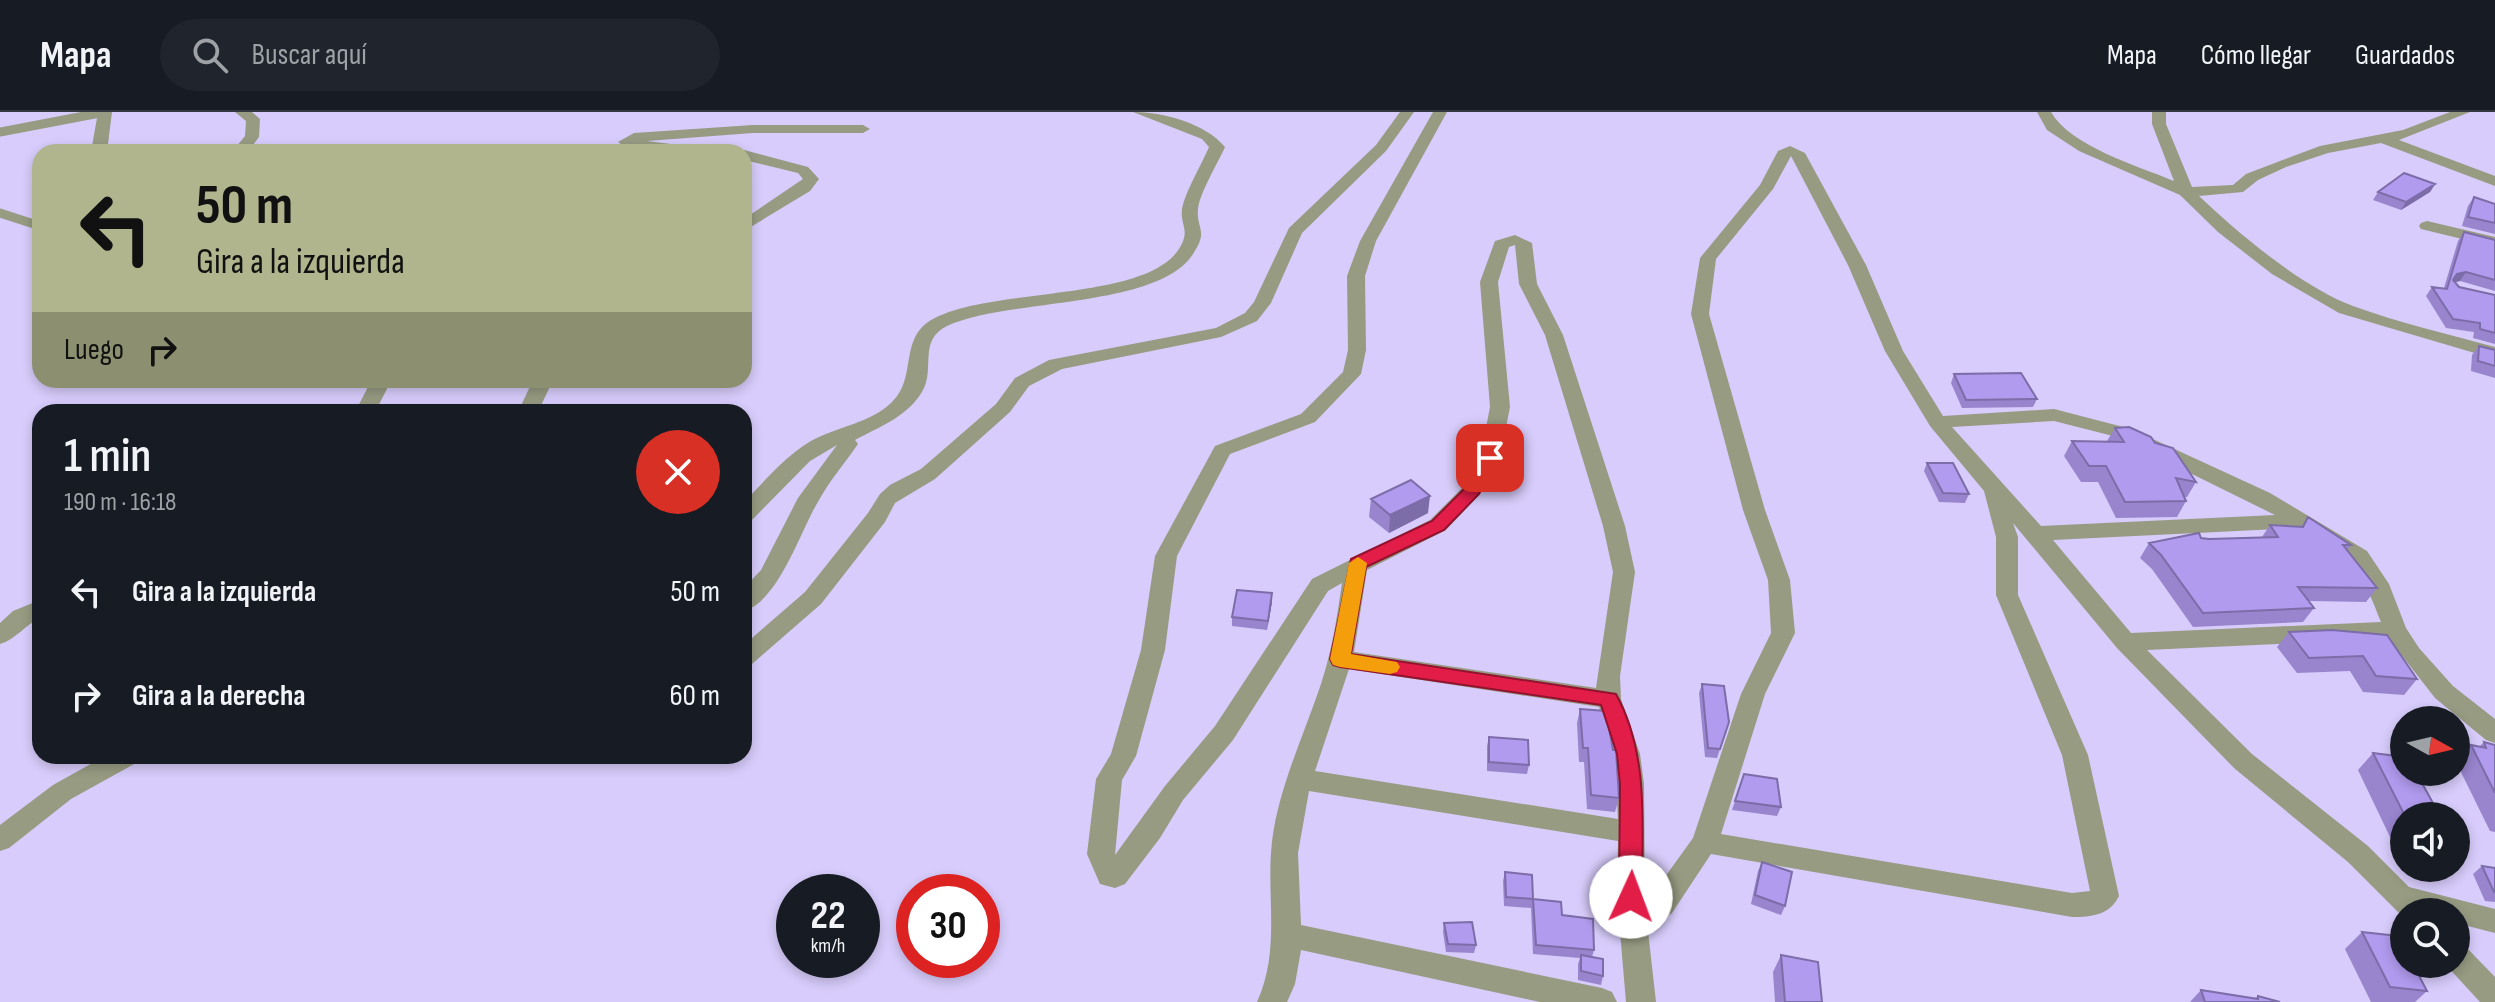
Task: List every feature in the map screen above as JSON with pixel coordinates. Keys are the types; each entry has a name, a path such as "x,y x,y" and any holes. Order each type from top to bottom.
{"street":[{"path":"100,144 105,112"},
{"path":"242,112 253,119 252,137 246,144"},
{"path":"752,507 803,456 828,440 843,438 897,409 915,388 920,342 938,323 991,307 1115,288 1167,271 1185,254 1195,235 1190,209 1217,147 1207,136 1140,112"},
{"path":"752,651 813,598 877,517 887,499 928,474 1003,408 1022,382 1056,364 1221,332 1251,317 1262,303 1295,231 1381,148 1407,112"},
{"path":"1440,112 1368,241 1356,276 1357,350 1352,374 1308,418 1222,450 1166,556 1153,650 1123,756 1109,779 1101,854 1110,876 1115,876 1174,793 1224,733 1320,585 1438,525 1472,490 1490,458 1500,407 1489,282 1501,245 1505,241 1519,240 1524,243 1528,284 1554,335 1614,526 1624,572 1608,676 1609,699 1627,754 1631,784 1633,927 1641,1002"},
{"path":"2044,112 2052,127 2084,148 2186,192 2224,229 2278,270 2345,309 2495,353"},
{"path":"2159,112 2159,124 2186,192"},
{"path":"2186,192 2237,189 2252,177 2325,149 2407,134 2463,112"},
{"path":"639,144 625,142 634,137 753,129 863,129"},
{"path":"2381,139 2495,181"},
{"path":"1633,927 1662,904 1705,842 1753,694 1783,633 1779,580 1754,510 1700,314 1708,258 1767,186 1787,152 1797,153 1834,220 1894,351 1937,422 2036,534 2125,642 2243,761 2358,854 2403,898"},
{"path":"752,157 803,170 811,179 804,188 752,221"},
{"path":"2427,226 2495,242"},
{"path":"1937,422 2054,415 2124,433 2263,498 2359,556 2378,584 2395,630 2411,654 2444,692 2495,733"},
{"path":"752,594 770,574 809,498 848,444 843,438"},
{"path":"1705,842 2072,905 2092,905 2105,896 2075,755 2007,595 2007,537 1991,486"},
{"path":"2036,534 2298,521"},
{"path":"1272,1002 1279,990 1289,935 1284,853 1300,779 1340,659 1357,564"},
{"path":"0,636 21,617 32,612"},
{"path":"2125,642 2395,630"},
{"path":"1340,659 1609,699"},
{"path":"0,840 62,792 113,764"},
{"path":"1300,779 1631,832"},
{"path":"2470,916 2495,921"},
{"path":"1289,935 1602,1002"},
{"path":"2470,971 2495,998"}],"lane":[{"path":"0,132 105,112"},
{"path":"0,213 32,223"}],"building":[{"path":"2404,173 2435,184 2406,202 2378,192"},
{"path":"2474,197 2495,204 2495,223 2468,217"},
{"path":"2464,232 2495,240 2495,280 2466,272 2457,274 2453,280 2459,287 2495,295 2495,333 2480,329 2480,323 2453,319 2432,287 2447,289"},
{"path":"2479,346 2495,350 2495,366 2478,361"},
{"path":"2021,373 2037,399 1966,400 1954,374"},
{"path":"2129,427 2151,437 2155,443 2173,448 2196,482 2176,478 2186,501 2125,502 2106,466 2089,466 2072,441 2124,442 2115,428"},
{"path":"1927,463 1953,463 1969,494 1943,493"},
{"path":"1411,480 1430,496 1390,515 1371,499"},
{"path":"2308,517 2351,545 2343,545 2377,588 2298,587 2314,608 2203,613 2149,543 2199,533 2201,538 2209,539 2278,537 2270,525 2303,527"},
{"path":"1237,590 1272,593 1268,621 1232,617"},
{"path":"2332,630 2387,635 2417,679 2376,676 2363,656 2309,658 2289,632"},
{"path":"1702,684 1724,686 1729,722 1720,749 1708,748"},
{"path":"1580,709 1606,711 1613,750 1616,750 1619,798 1591,795 1588,748 1583,748"},
{"path":"1489,737 1528,740 1529,765 1489,762"},
{"path":"2484,742 2495,745 2495,793 2471,745 2486,748"},
{"path":"2373,753 2390,755 2390,786 2424,786 2432,802 2398,802"},
{"path":"1744,774 1777,779 1781,807 1735,801"},
{"path":"1762,862 1792,872 1785,906 1755,895"},
{"path":"2482,866 2495,868 2495,892 2494,892"},
{"path":"1505,872 1532,875 1533,899 1506,897"},
{"path":"1533,899 1561,902 1562,915 1593,919 1594,950 1536,945"},
{"path":"1472,922 1476,945 1448,944 1444,923"},
{"path":"2362,932 2390,935 2390,978 2420,978 2427,991 2390,987"},
{"path":"1581,955 1603,959 1603,976 1581,971"},
{"path":"1781,955 1818,962 1822,1002 1785,1002"},
{"path":"2201,990 2258,999 2258,996 2280,1002 2205,1002"}],"slow traffic":[{"path":"1358,563 1340,659 1390,667"}],"route":[{"path":"1490,458 1472,490 1438,525 1357,564 1340,659 1609,699 1627,754 1631,784 1631,897"}]}
